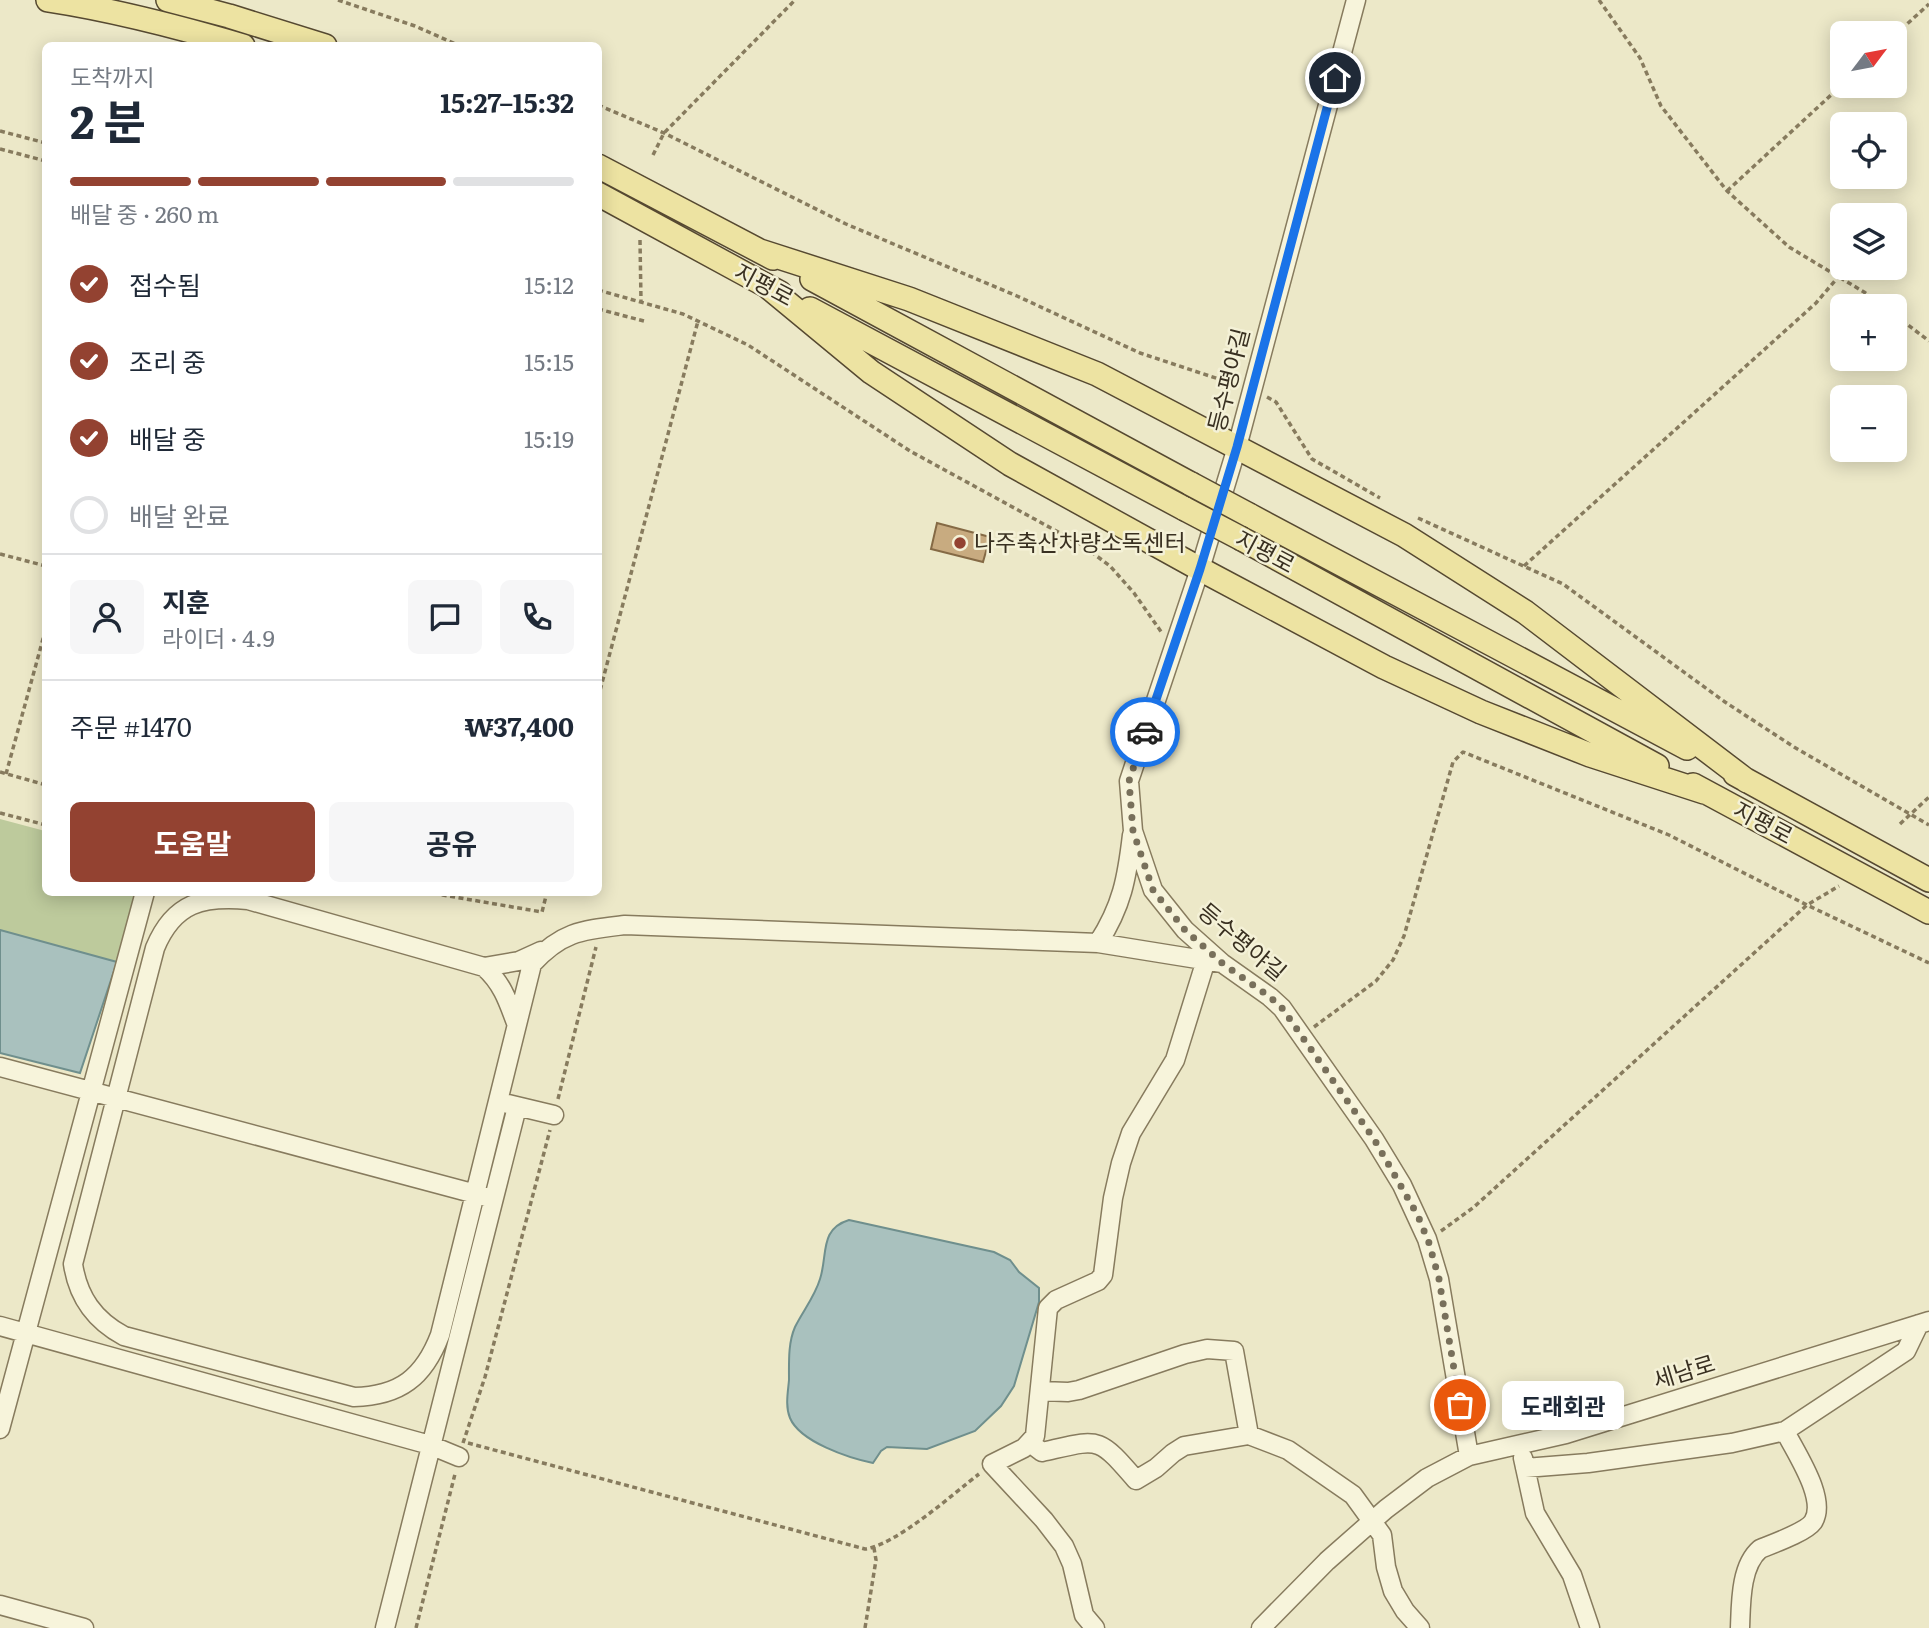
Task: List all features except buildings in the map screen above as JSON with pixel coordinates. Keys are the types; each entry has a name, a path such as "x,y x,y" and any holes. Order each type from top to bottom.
{"main road":[{"path":"48,0 88,6 229,42"},
{"path":"167,0 312,42"},
{"name":"지평로","path":"602,168 1929,880"},
{"name":"지평로","path":"602,196 1242,539 1929,912"},
{"path":"760,251 909,299 1097,374 1404,535 1525,612 1747,781"},
{"path":"767,286 871,372 1010,464 1200,569 1384,667 1481,712 1590,755 1704,792"}],"street":[{"name":"등수평야길","path":"1356,0 1237,447 1200,569 1129,781 1133,831 1153,890 1214,962 1270,997 1282,1008 1374,1139 1402,1185 1427,1239 1439,1279 1469,1456"},
{"path":"1098,943 1114,919 1120,901 1128,872 1133,831"},
{"path":"0,1429 144,896"},
{"path":"547,947 532,964 443,1325 434,1351 424,1368 400,1388 373,1397 354,1397 124,1336 94,1315 76,1282 73,1264 155,948 161,934 179,913 214,897 248,900 484,967 519,961 568,935 598,928 639,926 1098,943 1214,962 1175,1060 1139,1118 1121,1163 1113,1198 1103,1275 1056,1300 1048,1308 1038,1429 1030,1443 992,1464 1044,1520 1064,1546 1081,1595 1084,1615 1095,1628"},
{"path":"484,967 496,978 504,991 516,1023"},
{"path":"0,1067 494,1198"},
{"path":"497,1101 554,1115"},
{"path":"385,1628 517,1107"},
{"path":"1525,1468 1588,1463 1732,1443 1785,1431 1906,1351 1924,1323"},
{"name":"세남로","path":"1261,1628 1328,1561 1373,1521 1427,1478 1469,1456 1566,1434 1924,1323"},
{"path":"0,1326 430,1445 461,1449"},
{"path":"1041,1391 1079,1390 1207,1349 1234,1351 1249,1435"},
{"path":"1741,1628 1741,1599 1754,1554 1807,1527 1815,1517 1816,1497 1811,1480 1785,1431"},
{"path":"1030,1443 1042,1452 1076,1444 1096,1443 1112,1453 1136,1480 1184,1446 1249,1435 1288,1450 1353,1495 1373,1521 1382,1535 1386,1567 1393,1591 1420,1628"},
{"path":"1521,1444 1535,1513 1572,1576 1590,1628"},
{"path":"0,1605 84,1628"}],"path":[{"path":"338,0 415,26 451,42"},
{"path":"653,155 664,133 795,0"},
{"path":"1599,0 1640,58 1661,106 1727,191 1789,247 1830,271"},
{"path":"1908,23 1929,4"},
{"path":"1727,191 1830,96"},
{"path":"0,131 42,142"},
{"path":"0,149 42,161"},
{"path":"640,240 641,301"},
{"path":"1524,566 1816,303 1836,280"},
{"path":"1845,280 1865,294"},
{"path":"602,291 641,301 698,321 748,345 910,451 1083,545 1110,566 1134,593 1173,649"},
{"path":"602,310 644,321"},
{"path":"602,683 698,321"},
{"path":"1907,325 1929,341"},
{"path":"0,554 42,565"},
{"path":"6,774 42,643"},
{"path":"1303,1036 1376,981 1393,960 1404,936 1453,762 1463,752 1669,835 1929,963"},
{"path":"0,772 42,784"},
{"path":"1900,824 1929,797"},
{"path":"0,813 42,824"},
{"path":"1427,1239 1474,1207 1807,905 1834,891 1846,880"},
{"path":"448,896 542,912 546,896"},
{"path":"416,1628 461,1449 485,1377 554,1115 598,928"},
{"path":"461,1449 852,1547 874,1548 907,1528 992,1464"},
{"path":"865,1628 876,1560 874,1548"}],"green space":[{"path":"0,819 42,830 42,896 136,896 117,962 0,930"}],"water":[{"path":"0,930 117,962 80,1073 0,1053"},
{"path":"849,1220 994,1252 1010,1260 1019,1272 1039,1288 1039,1302 1014,1386 1001,1406 975,1431 927,1449 887,1447 873,1463 826,1448 795,1427 790,1418 787,1399 791,1340 795,1327 818,1285 829,1236 839,1224"}],"way so far":[{"path":"1145,732 1129,781 1133,831 1153,890 1185,930 1222,963 1282,1008 1374,1139 1402,1185 1418,1216 1435,1260 1460,1405"}],"place":[{"name":"나주축산차량소독센터","path":"960,543"},
{"name":"도래회관","path":"1460,1405"}],"route":[{"path":"1145,732 1200,569 1237,447 1335,78"}]}
